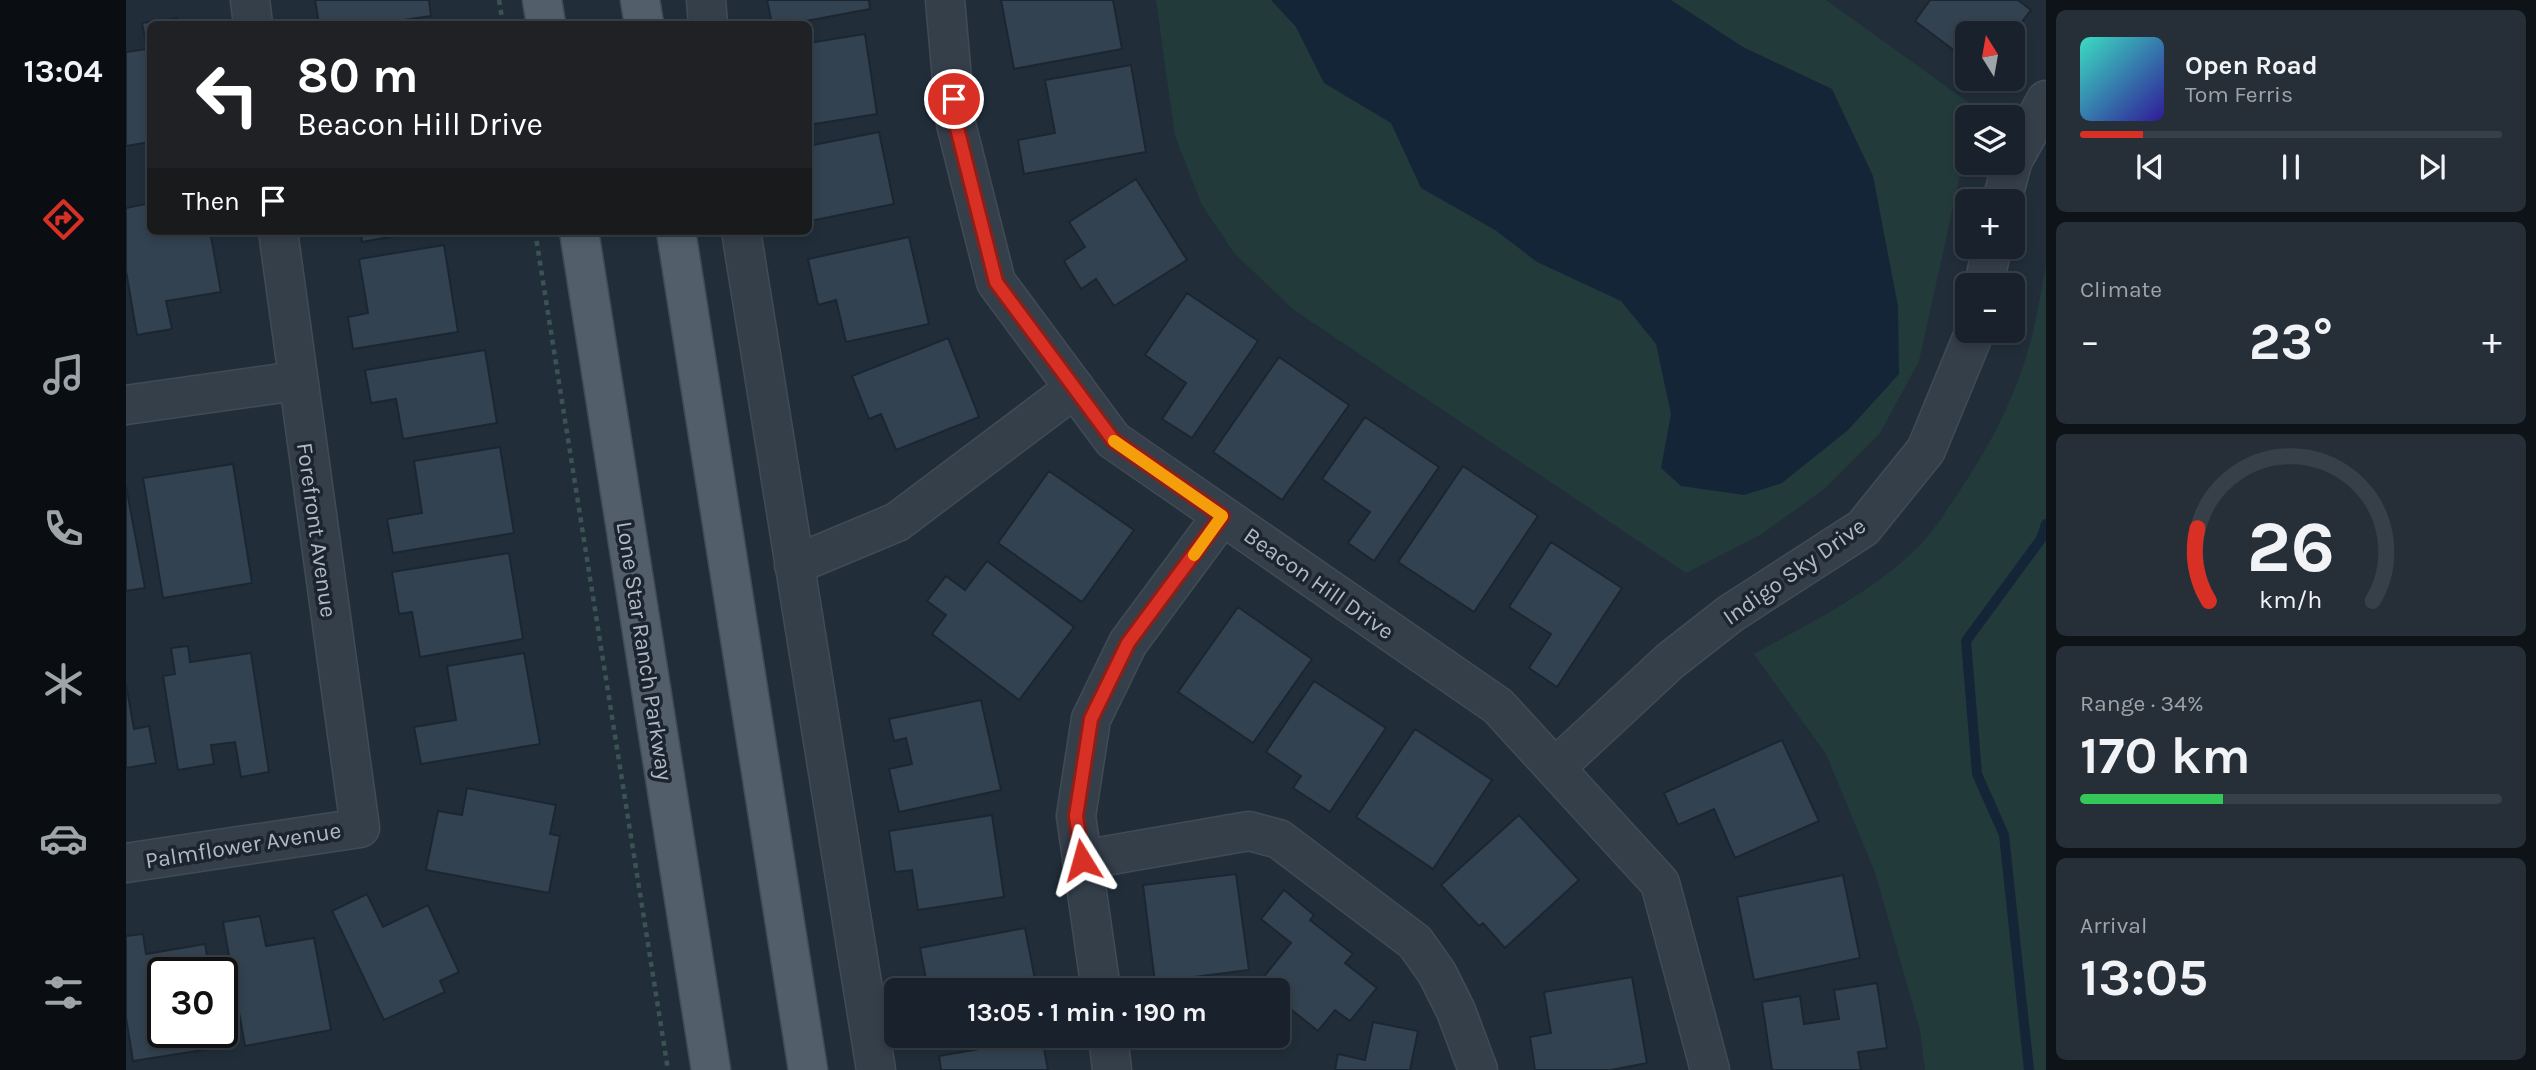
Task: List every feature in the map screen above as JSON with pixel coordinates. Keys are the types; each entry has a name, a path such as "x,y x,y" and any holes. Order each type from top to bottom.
{"main road":[{"path":"542,0 546,21"},
{"path":"640,0 644,21"},
{"name":"Lone Star Ranch Parkway","path":"580,235 711,1070"},
{"path":"677,235 808,1070"}],"street":[{"path":"250,0 253,21"},
{"path":"706,0 708,21"},
{"name":"Beacon Hill Drive","path":"945,0 956,124 996,282 1113,440 1498,706 1660,883 1710,1070"},
{"path":"2025,139 2046,100"},
{"name":"Forefront Avenue","path":"278,235 296,381 360,828"},
{"path":"742,235 876,1070"},
{"name":"Indigo Sky Drive","path":"1555,768 1670,661 1700,637 1730,614 1863,528 1926,450 1970,343"},
{"path":"126,405 296,381"},
{"path":"794,565 897,522 1075,388"},
{"path":"1099,978 1076,816 1091,719 1128,643 1222,516"},
{"name":"Palmflower Avenue","path":"126,863 360,828"},
{"path":"1082,860 1249,831 1279,839 1415,942 1437,973 1456,1011 1478,1070"},
{"path":"1109,1048 1112,1070"}],"path":[{"path":"499,0 502,21"},
{"path":"536,235 668,1070"}],"green space":[{"path":"1156,0 1826,0 1972,105 1955,105 1955,175 1960,175 1919,361 1880,433 1824,489 1762,534 1686,573 1294,310 1235,254 1202,205 1175,136"},
{"path":"2046,264 2046,1070 1925,1070 1920,1030 1875,872 1826,754 1754,654 1838,607 1878,581 1915,550 1938,524 1989,442 2016,386 2032,337"}],"water":[{"path":"1271,0 1671,0 1743,47 1832,89 1873,176 1898,306 1899,374 1848,430 1782,483 1744,495 1681,486 1661,468 1671,414 1656,344 1621,301 1537,262 1495,230 1421,188 1391,123 1324,83 1296,27"}],"building":[{"path":"315,0 429,0 431,16 397,21 318,21"},
{"path":"767,0 869,0 870,9 806,21 771,21"},
{"path":"1001,0 1113,0 1122,49 1014,69"},
{"path":"1930,0 2018,0 2031,10 2023,21 1955,21 1955,51 1915,21"},
{"path":"177,18 178,21 156,21"},
{"path":"147,22 147,49 142,23"},
{"path":"865,34 877,114 812,124 812,42"},
{"path":"147,49 147,142 126,146 126,52"},
{"path":"1131,65 1146,152 1024,174 1018,140 1055,133 1045,80"},
{"path":"879,132 894,204 812,221 812,145"},
{"path":"1136,179 1187,260 1114,306 1096,279 1081,289 1064,261 1085,247 1069,222"},
{"path":"147,204 147,235 211,235 221,292 166,301 172,329 137,335 126,271 126,208"},
{"path":"361,235 401,235 362,242"},
{"path":"909,237 929,324 846,342 836,300 818,305 808,259"},
{"path":"444,245 458,332 353,349 348,317 368,313 359,259"},
{"path":"1187,293 1258,341 1192,438 1162,419 1186,383 1145,355"},
{"path":"948,338 979,417 896,450 881,414 869,419 852,376"},
{"path":"485,350 497,423 403,439 396,399 371,403 365,370"},
{"path":"1279,357 1349,405 1282,500 1213,452"},
{"path":"1365,417 1439,467 1374,561 1348,543 1370,512 1322,479"},
{"path":"500,447 514,533 393,553 387,519 422,513 414,461"},
{"path":"233,464 252,583 163,598 143,478"},
{"path":"1463,466 1538,516 1474,612 1398,562"},
{"path":"1049,471 1134,530 1082,602 998,543"},
{"path":"126,486 145,588 126,591"},
{"path":"1551,542 1622,588 1557,687 1529,668 1551,634 1509,607"},
{"path":"509,553 523,639 420,657 412,612 399,614 392,572"},
{"path":"987,561 1074,627 1019,700 932,634 946,615 927,601 946,576 965,590"},
{"path":"1238,607 1312,659 1253,743 1178,692"},
{"path":"188,646 190,662 251,653 269,772 241,777 235,742 211,745 214,764 178,770 163,676 175,674 171,648"},
{"path":"524,653 540,744 421,764 414,727 456,720 447,666"},
{"path":"1314,681 1386,728 1330,812 1293,788 1301,776 1266,752"},
{"path":"126,684 134,729 149,726 156,763 126,768"},
{"path":"981,700 1001,790 899,812 889,769 912,764 906,738 894,741 889,719"},
{"path":"1415,729 1492,780 1433,869 1356,817"},
{"path":"1782,740 1819,821 1735,858 1714,809 1678,825 1664,793"},
{"path":"467,788 556,805 550,834 560,836 549,893 426,870 438,811 462,815"},
{"path":"992,815 1004,897 918,910 912,870 895,872 889,831"},
{"path":"1519,815 1579,880 1505,948 1483,923 1479,926 1441,885"},
{"path":"1236,874 1249,970 1186,978 1155,978 1143,885"},
{"path":"1843,875 1860,958 1754,980 1737,897"},
{"path":"1284,890 1314,915 1310,920 1353,954 1345,963 1377,988 1350,1021 1335,1010 1318,1031 1290,1009 1290,978 1263,978 1291,943 1261,919"},
{"path":"367,894 383,927 428,905 459,972 440,981 445,992 384,1020 332,911"},
{"path":"260,916 266,946 314,938 331,1030 245,1046 238,1007 238,957 229,957 223,922"},
{"path":"1025,928 1035,978 926,978 920,948"},
{"path":"143,934 146,954 205,944 207,957 147,957 147,1048 216,1048 133,1061 126,1018 126,936"},
{"path":"1632,977 1647,1063 1611,1070 1535,1070 1530,1037 1551,1033 1544,992"},
{"path":"1877,983 1887,1048 1858,1052 1861,1070 1772,1070 1762,1002 1800,996 1804,1024 1839,1019 1834,990"},
{"path":"1373,1022 1418,1031 1410,1070 1335,1070 1338,1054 1365,1060"},
{"path":"985,1048 1044,1048 1048,1070 941,1070 939,1056"}],"waterway":[{"path":"2029,1070 2004,835 1977,774 1966,641 2041,539 2046,524"}],"slow traffic":[{"path":"1114,441 1222,516 1194,555"}],"route":[{"path":"954,99 956,124 996,282 1113,440 1222,516 1128,643 1091,719 1076,816 1082,860"}]}
